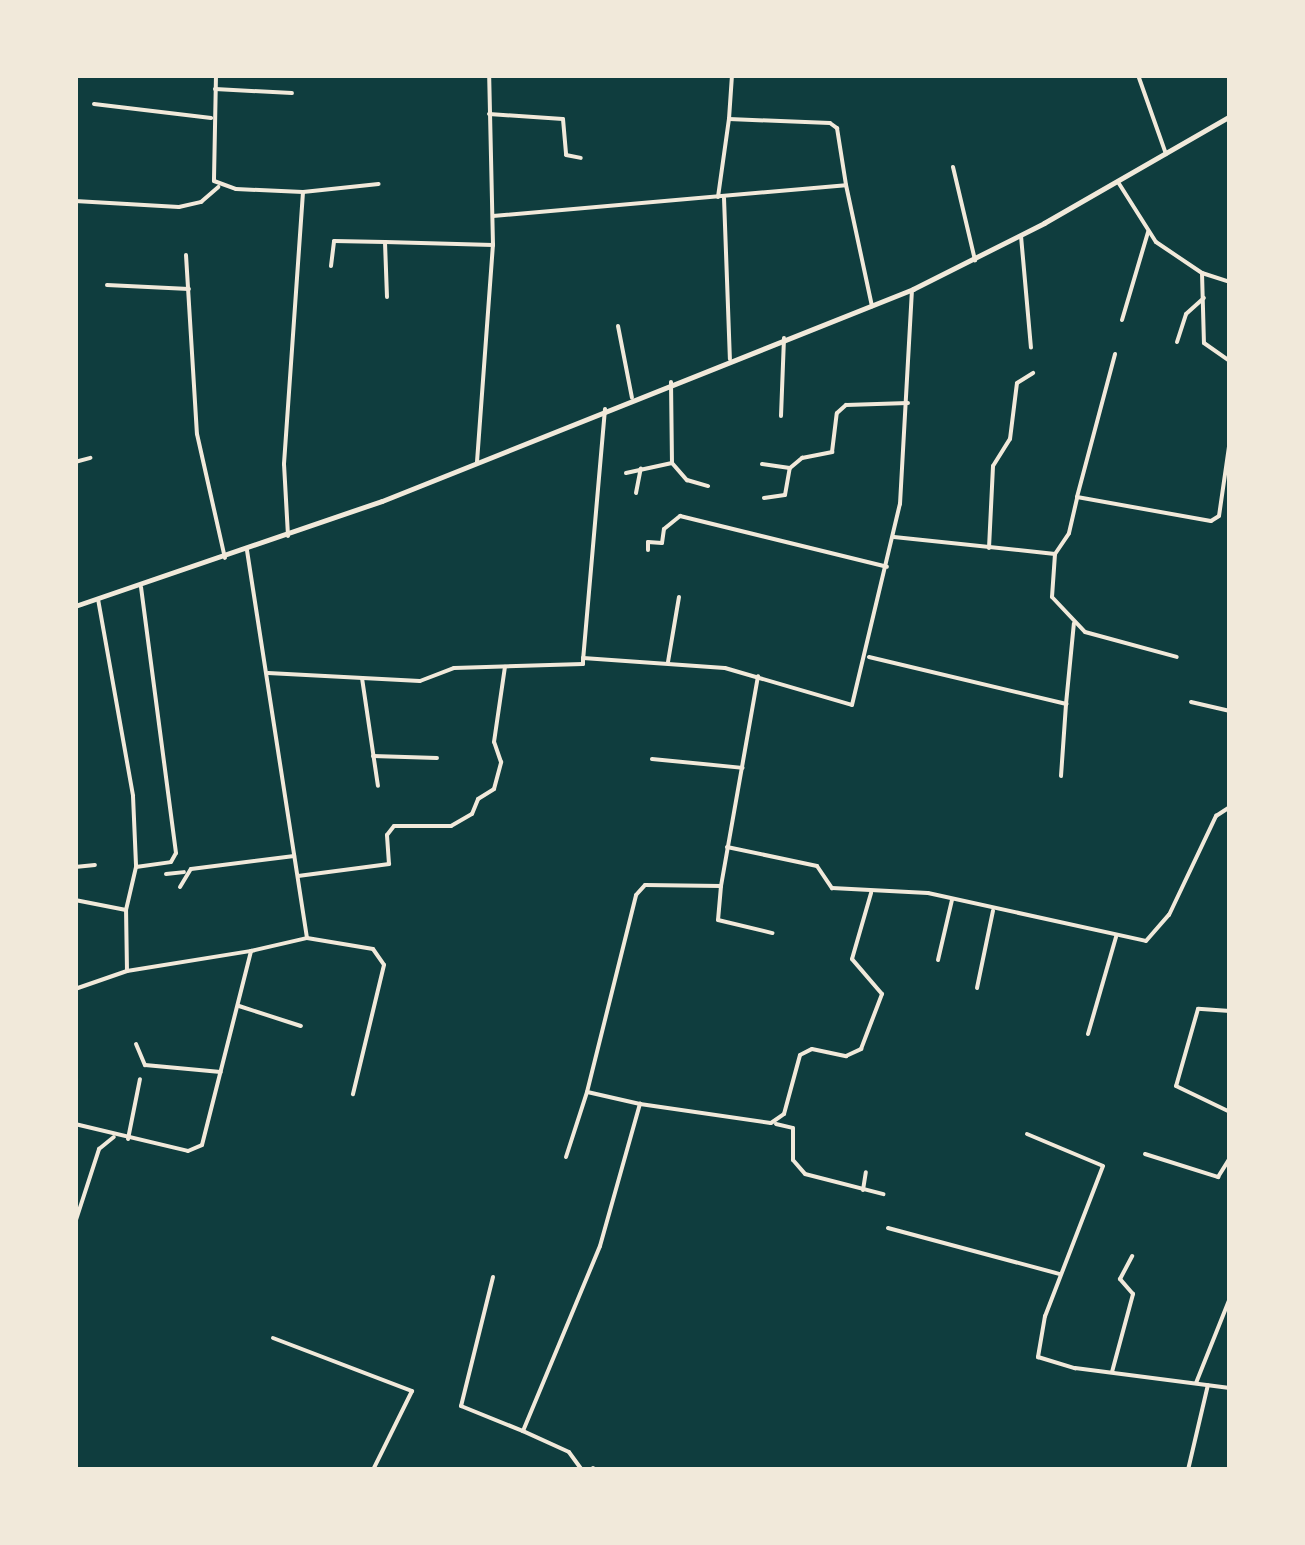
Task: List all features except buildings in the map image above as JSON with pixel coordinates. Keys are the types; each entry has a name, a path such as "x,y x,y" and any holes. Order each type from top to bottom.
{"street":[{"path":"216,75 212,118 214,181 220,186 303,192 379,184"},
{"path":"478,462 493,245 489,75"},
{"path":"730,359 721,198 732,75"},
{"path":"1138,75 1166,154"},
{"path":"214,89 292,93"},
{"path":"94,104 212,118"},
{"path":"489,114 564,119 566,155 580,158"},
{"path":"75,606 288,536 872,306 1021,236 1230,116"},
{"path":"730,119 830,123 837,128 872,306"},
{"path":"953,167 975,260"},
{"path":"1118,182 1148,232 1202,273 1230,282"},
{"path":"492,216 846,185"},
{"path":"75,201 179,206 200,202 220,186"},
{"path":"288,536 284,464 303,192"},
{"path":"1122,320 1148,232"},
{"path":"1021,236 1031,348"},
{"path":"331,266 334,242 493,245"},
{"path":"386,242 387,297"},
{"path":"186,255 197,434 225,558"},
{"path":"1202,273 1204,343 1230,361"},
{"path":"107,285 189,290"},
{"path":"583,658 668,662 758,676 852,705 868,657 894,537 908,404 912,289"},
{"path":"1177,342 1186,314 1204,298"},
{"path":"618,326 632,398"},
{"path":"781,416 784,338"},
{"path":"1115,354 1070,533 1056,554 1052,597 1074,622 1108,643 1177,657"},
{"path":"989,548 993,466 1010,440 1016,383 1033,373"},
{"path":"672,382 672,464 687,480 708,486"},
{"path":"762,464 790,468 832,452 837,413 846,405 908,404"},
{"path":"268,672 420,681 454,668 583,664 605,409"},
{"path":"1077,498 1211,521 1219,516 1230,440"},
{"path":"75,462 90,458"},
{"path":"626,473 672,464"},
{"path":"636,493 642,468"},
{"path":"764,498 784,495 790,468"},
{"path":"648,550 648,542 662,543 664,529 680,516 886,567"},
{"path":"894,537 1056,554"},
{"path":"247,550 307,938"},
{"path":"136,867 171,862 176,853 141,587"},
{"path":"668,662 679,597"},
{"path":"98,599 134,796 136,867 126,910 128,970"},
{"path":"1061,776 1074,622"},
{"path":"868,657 1066,704"},
{"path":"298,876 388,864 387,835 394,826 451,826 472,814 478,800 494,789 501,762 494,742 506,667"},
{"path":"758,676 718,920 772,933"},
{"path":"362,678 378,786"},
{"path":"1191,702 1230,711"},
{"path":"374,756 437,758"},
{"path":"652,759 743,768"},
{"path":"727,847 817,866 832,888 952,900 1116,937 1156,935 1216,816 1230,807"},
{"path":"166,874 294,856"},
{"path":"75,867 94,865"},
{"path":"180,887 184,872"},
{"path":"566,1157 636,895 645,885 722,886"},
{"path":"771,1123 784,1114 800,1055 812,1048 854,1054 865,1040 882,994 852,959 871,893"},
{"path":"75,900 126,910"},
{"path":"938,960 952,900"},
{"path":"976,988 993,911"},
{"path":"1088,1034 1116,937"},
{"path":"75,989 128,970 307,938 373,950 384,965 353,1094"},
{"path":"75,1124 114,1137 188,1151 202,1145 251,951"},
{"path":"239,1006 301,1026"},
{"path":"1230,1011 1198,1008 1176,1086 1230,1112"},
{"path":"136,1044 145,1065 222,1072"},
{"path":"128,1139 140,1079"},
{"path":"586,1092 793,1128 793,1160 805,1174 883,1194"},
{"path":"523,1430 600,1246 640,1104"},
{"path":"1027,1134 1103,1166 1060,1274 1038,1356 1112,1372 1230,1388"},
{"path":"75,1223 99,1149 114,1137"},
{"path":"1146,1154 1218,1178 1230,1158"},
{"path":"863,1190 866,1172"},
{"path":"888,1228 1060,1274"},
{"path":"1112,1372 1132,1294 1120,1279 1132,1256"},
{"path":"494,1278 460,1406 569,1452 582,1470"},
{"path":"1196,1383 1230,1298"},
{"path":"273,1338 412,1391 374,1470"},
{"path":"1188,1470 1208,1385"}]}
